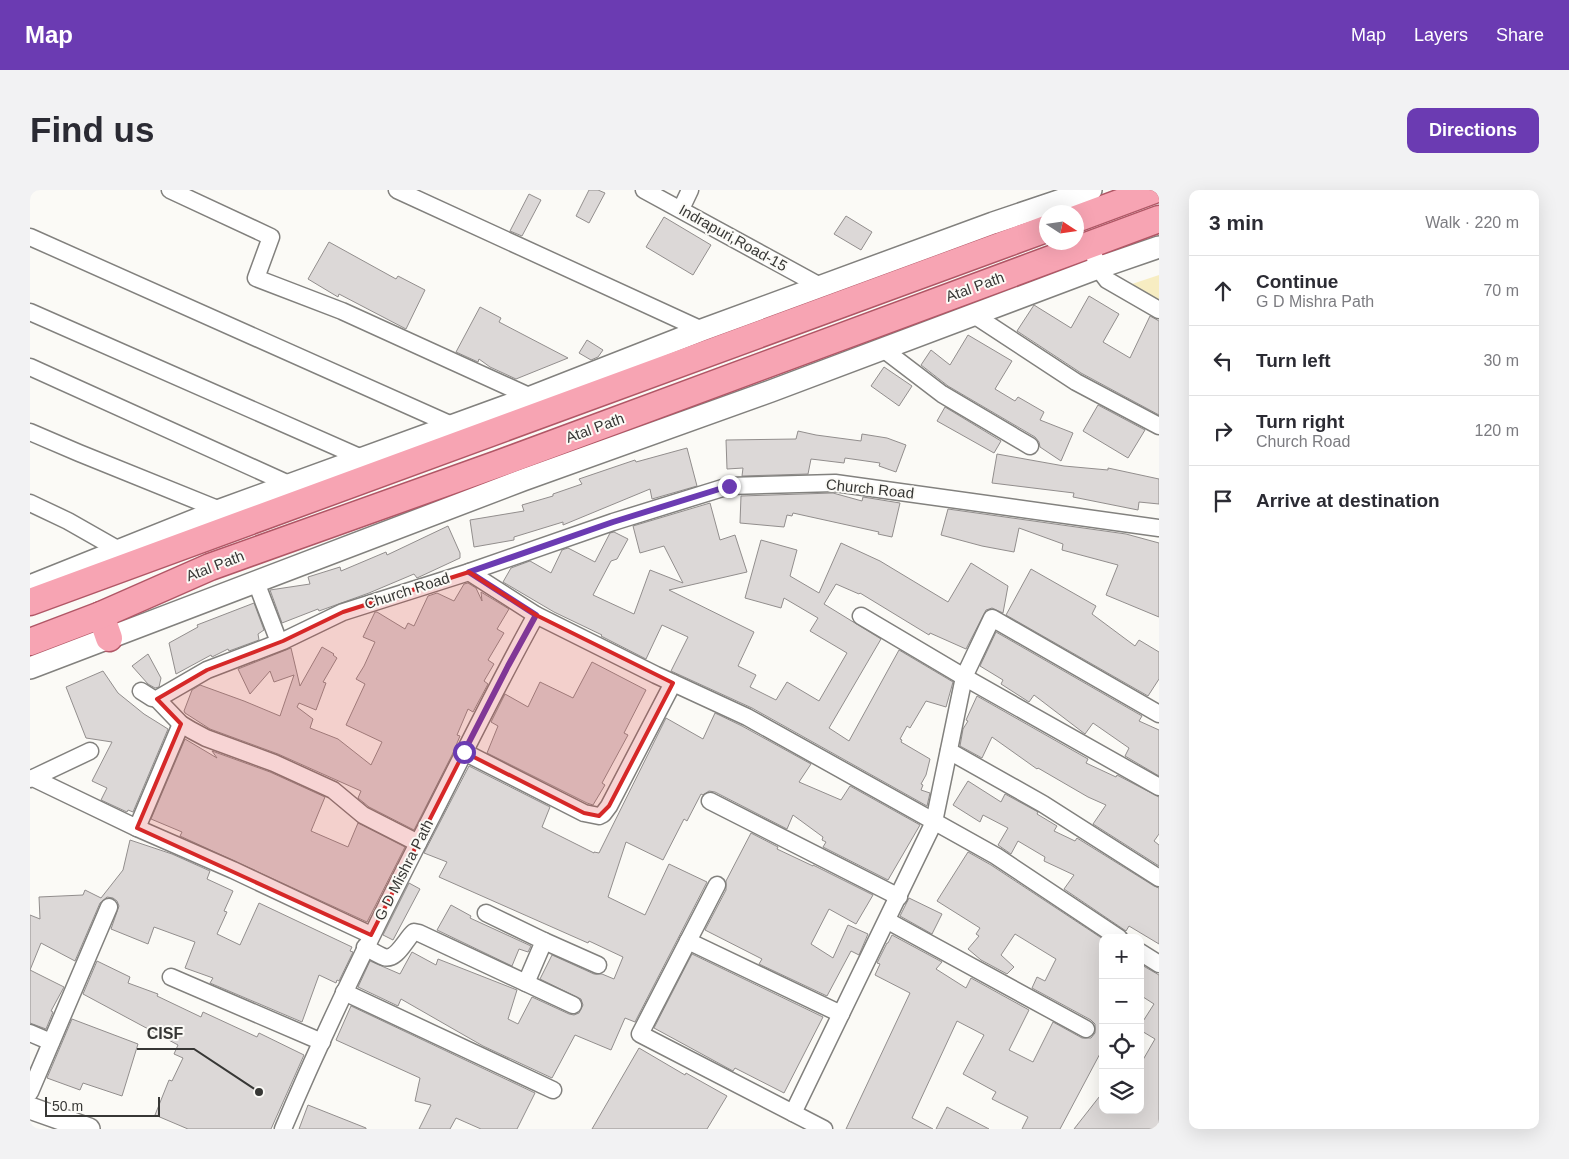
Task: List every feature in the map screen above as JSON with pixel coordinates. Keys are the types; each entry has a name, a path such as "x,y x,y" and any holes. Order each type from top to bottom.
{"main road":[{"path":"1077,205 1154,190"},
{"name":"Atal Path","path":"30,642 105,626 210,567 498,464 1095,256 1159,219"},
{"name":"Atal Path","path":"30,602 1039,232"},
{"path":"71,586 90,563"}],"street":[{"path":"170,190 271,237 256,278 342,311 531,398"},
{"path":"397,190 702,330"},
{"name":"Indrapuri,Road-15","path":"644,190 822,286"},
{"path":"681,210 690,190"},
{"path":"1073,205 1091,190"},
{"path":"30,586 220,510 531,398 702,330 993,223 1039,213"},
{"path":"30,237 454,426"},
{"path":"30,668 105,626 256,582 523,480 884,349 974,315 1095,256 1159,247"},
{"path":"1095,256 1107,280 1159,310"},
{"path":"30,312 364,459"},
{"path":"974,315 1076,382 1159,426"},
{"path":"884,349 942,394 974,415 1030,446"},
{"path":"30,367 291,485"},
{"path":"30,432 220,510"},
{"name":"Church Road","path":"157,699 208,670 280,642 343,612 469,572 613,522 729,486 835,483 1159,528"},
{"path":"30,503 68,521 119,550"},
{"path":"469,572 536,615 673,683 747,717 996,856 1113,934"},
{"path":"256,582 280,642"},
{"name":"G D Mishra Path","path":"283,1129 307,1071 368,941 508,666 536,615"},
{"path":"861,616 964,677 1159,787"},
{"path":"793,1113 900,897 934,822 964,677 992,618 1159,714"},
{"path":"464,752 584,813 599,816 609,806 673,683"},
{"path":"141,691 157,699 181,724 206,738 274,763 333,790 363,815 418,843"},
{"path":"137,828 181,724"},
{"path":"31,779 90,751"},
{"path":"949,751 1043,804 1159,878"},
{"path":"31,779 233,870 368,941 386,958 392,956 414,932 573,1005"},
{"path":"710,801 900,897"},
{"path":"717,885 640,1034 824,1129"},
{"path":"30,1092 109,907"},
{"path":"486,913 598,965"},
{"path":"888,921 1086,1028"},
{"path":"526,983 544,941"},
{"path":"688,941 841,1014"},
{"path":"1144,955 1159,964"},
{"path":"171,978 322,1042"},
{"path":"344,992 553,1090"},
{"path":"30,1033 51,1042"},
{"path":"30,1108 90,1129"}],"highlighted area":[{"path":"469,572 536,615 673,683 609,806 599,816 584,813 464,752 371,935 137,828 181,724 157,699 207,670 283,641 343,612"}],"shaded area":[{"path":"1159,275 1159,300 1129,285"}],"building":[{"path":"589,190 598,190 605,193 589,223 576,216"},
{"path":"529,194 541,200 522,236 510,231"},
{"path":"846,216 872,232 861,250 834,234"},
{"path":"664,217 711,245 693,275 646,247"},
{"path":"329,242 396,279 398,276 425,290 406,329 339,294 338,297 308,279"},
{"path":"1089,296 1119,314 1103,342 1130,358 1150,316 1159,321 1159,415 1081,373 1017,331 1034,305 1071,328"},
{"path":"480,307 501,318 499,322 568,358 516,379 490,367 479,359 478,362 456,352"},
{"path":"968,335 1012,361 995,389 1015,401 1018,397 1044,412 1040,420 1073,433 1061,461 1040,447 1035,437 948,386 921,365 931,350 950,365"},
{"path":"587,340 603,350 598,357 591,360 579,353"},
{"path":"884,367 912,386 899,406 871,386"},
{"path":"1098,405 1145,430 1128,458 1083,431"},
{"path":"945,407 1001,441 994,453 937,421"},
{"path":"798,431 861,441 862,434 887,438 906,445 896,472 879,466 880,463 845,458 844,463 811,459 808,474 742,476 743,468 727,469 726,440 796,439"},
{"path":"687,448 697,486 652,499 650,489 563,525 563,522 514,537 514,540 474,547 470,520 524,511 522,505 553,496 553,494 582,484 579,479 635,460 636,462"},
{"path":"997,454 1064,466 1108,470 1108,468 1159,479 1159,504 1139,502 1138,510 1073,497 1074,493 992,483"},
{"path":"833,493 862,501 863,497 900,503 892,537 878,534 879,532 793,513 792,516 787,515 784,527 740,523 741,496"},
{"path":"710,503 720,540 735,535 747,572 669,590 754,632 738,666 756,675 750,687 776,700 787,682 819,701 847,653 810,631 818,618 784,598 781,608 745,598 761,540 797,550 790,576 819,593 841,543 880,561 948,602 971,563 1008,586 1003,613 992,608 986,610 966,649 930,633 929,635 860,593 836,584 824,604 881,639 829,728 849,741 899,650 953,682 946,707 926,701 910,728 907,726 900,739 902,740 901,742 930,759 926,775 921,784 923,785 921,790 930,793 927,806 752,708 671,671 688,637 662,625 646,659 554,612 503,582 511,568 530,561 551,573 562,550 568,548 595,562 610,533 614,532 628,539 617,559 611,561 593,595 634,614 650,570 683,583 664,546 640,553 633,526"},
{"path":"948,509 1126,534 1159,543 1159,617 1106,595 1118,565 1062,550 1063,544 1019,528 1014,552 941,535"},
{"path":"448,526 460,553 460,558 417,578 414,574 369,593 282,623 270,590 310,584 308,577 340,567 341,571 386,552 387,555"},
{"path":"1031,569 1096,606 1092,614 1135,646 1139,640 1159,652 1159,679 1148,696 1006,615"},
{"path":"468,583 476,588 482,601 481,592 509,609 497,629 504,633 488,660 494,664 484,681 488,684 473,712 468,709 457,735 460,736 452,755 414,830 369,807 358,798 361,791 278,754 210,729 184,711 192,690 200,685 280,716 294,675 274,682 270,671 250,694 238,669 291,648 300,686 322,647 337,658 323,682 326,683 316,710 299,703 297,707 313,719 310,728 338,739 371,765 382,742 346,725 365,684 356,679 375,642 363,637 375,612 405,629 408,623 414,626 428,596 437,593 454,601 464,584"},
{"path":"254,603 264,630 258,634 259,640 229,651 228,649 212,657 211,655 176,674 169,643 198,627 197,625"},
{"path":"996,632 1142,716 1139,721 1159,730 1159,776 1125,756 1129,748 1093,723 1085,734 1034,695 1029,702 1001,684 1003,680 980,666"},
{"path":"148,654 161,678 159,687 155,688 148,684 132,666"},
{"path":"592,662 646,690 624,733 628,735 602,783 605,785 593,805 487,753 498,726 491,722 505,694 528,707 540,682 573,698"},
{"path":"103,671 118,693 144,714 168,729 133,812 128,810 127,812 101,800 107,788 92,781 112,742 86,738 66,687"},
{"path":"977,696 1088,759 1086,763 1116,777 1117,775 1159,797 1159,834 1154,841 1159,845 1159,866 1093,824 1106,805 1037,769 992,737 982,758 960,746 963,729 968,721 966,720"},
{"path":"715,713 811,764 799,782 841,800 850,786 920,825 888,880 823,847 826,842 822,840 823,837 793,815 787,829 715,792 709,791 703,795 701,794 687,821 684,819 663,860 626,842 608,897 645,915 669,864 707,882 635,1022 625,1018 611,1050 575,1035 552,1078 483,1046 401,999 398,1006 358,987 370,961 400,974 412,952 436,965 438,959 517,990 508,1019 518,1024 532,997 569,1014 579,1013 583,1005 581,999 540,979 552,955 594,974 602,974 614,979 623,957 439,877 447,862 424,853 469,766 550,807 542,827 594,853 599,853 666,718 703,739"},
{"path":"185,739 217,758 212,751 270,772 325,797 311,831 348,847 358,823 405,847 367,922 180,836 182,832 151,819"},
{"path":"968,781 1001,802 1005,794 1038,812 1037,814 1057,826 1054,831 1075,841 1077,838 1159,888 1159,944 1129,926 1126,931 1064,889 1074,875 1044,861 1045,857 1018,841 1011,854 998,845 1008,828 983,815 980,822 953,805"},
{"path":"751,833 778,847 777,849 873,895 856,924 829,909 811,944 833,958 848,925 868,934 859,955 851,951 827,996 759,964 762,959 705,930 726,890 726,881"},
{"path":"130,840 172,854 210,871 207,879 233,891 224,911 227,912 217,934 240,945 259,903 352,947 350,951 353,952 339,981 337,980 336,983 319,975 302,1022 210,983 213,978 185,968 195,942 154,927 148,944 111,929 119,906 113,898 107,897 100,903 75,961 41,943 30,970 30,915 40,919 39,897 83,895 85,890 101,898 123,870"},
{"path":"968,852 991,865 1099,936 1099,1056 1060,1129 1022,1129 1028,1117 992,1099 996,1092 963,1074 984,1035 957,1021 912,1118 933,1129 846,1129 910,993 875,975 880,964 877,963 892,935 942,962 936,969 966,988 971,978 1029,1010 1009,1050 1033,1062 1053,1022 1082,1038 1091,1038 1095,1033 1095,1024 1091,1020 1032,988 1037,977 1045,981 1056,959 1015,934 1001,955 1014,967 1007,974 981,960 968,949 979,936 976,934 980,928 937,901"},
{"path":"409,883 420,889 393,940 383,935"},
{"path":"909,898 942,914 932,934 900,916"},
{"path":"451,905 471,916 470,918 531,946 528,952 519,949 512,966 437,930"},
{"path":"692,954 823,1017 784,1093 735,1068 733,1071 654,1028"},
{"path":"97,961 130,977 128,983 158,994 157,996 201,1017 203,1012 257,1037 259,1033 304,1055 271,1129 188,1129 155,1115 169,1080 172,1081 183,1058 174,1054 178,1045 83,994"},
{"path":"1144,966 1159,975 1159,1129 1074,1129 1099,1097 1099,1114 1144,1114 1144,1058 1155,1039 1144,1032 1144,1020 1154,1004 1144,998"},
{"path":"30,970 64,987 51,1011 53,1012 46,1029 30,1023"},
{"path":"351,1006 535,1093 517,1129 481,1129 456,1118 450,1129 419,1129 431,1105 415,1101 420,1078 336,1040"},
{"path":"72,1019 138,1044 122,1096 83,1083 80,1090 47,1078"},
{"path":"639,1048 685,1075 686,1073 727,1096 707,1129 592,1129"},
{"path":"308,1105 366,1128 366,1129 299,1129"},
{"path":"947,1107 989,1129 936,1129"}],"place":[{"name":"CISF","path":"259,1092"}],"route":[{"path":"464,752 536,615 469,572 613,522 729,486"}]}
